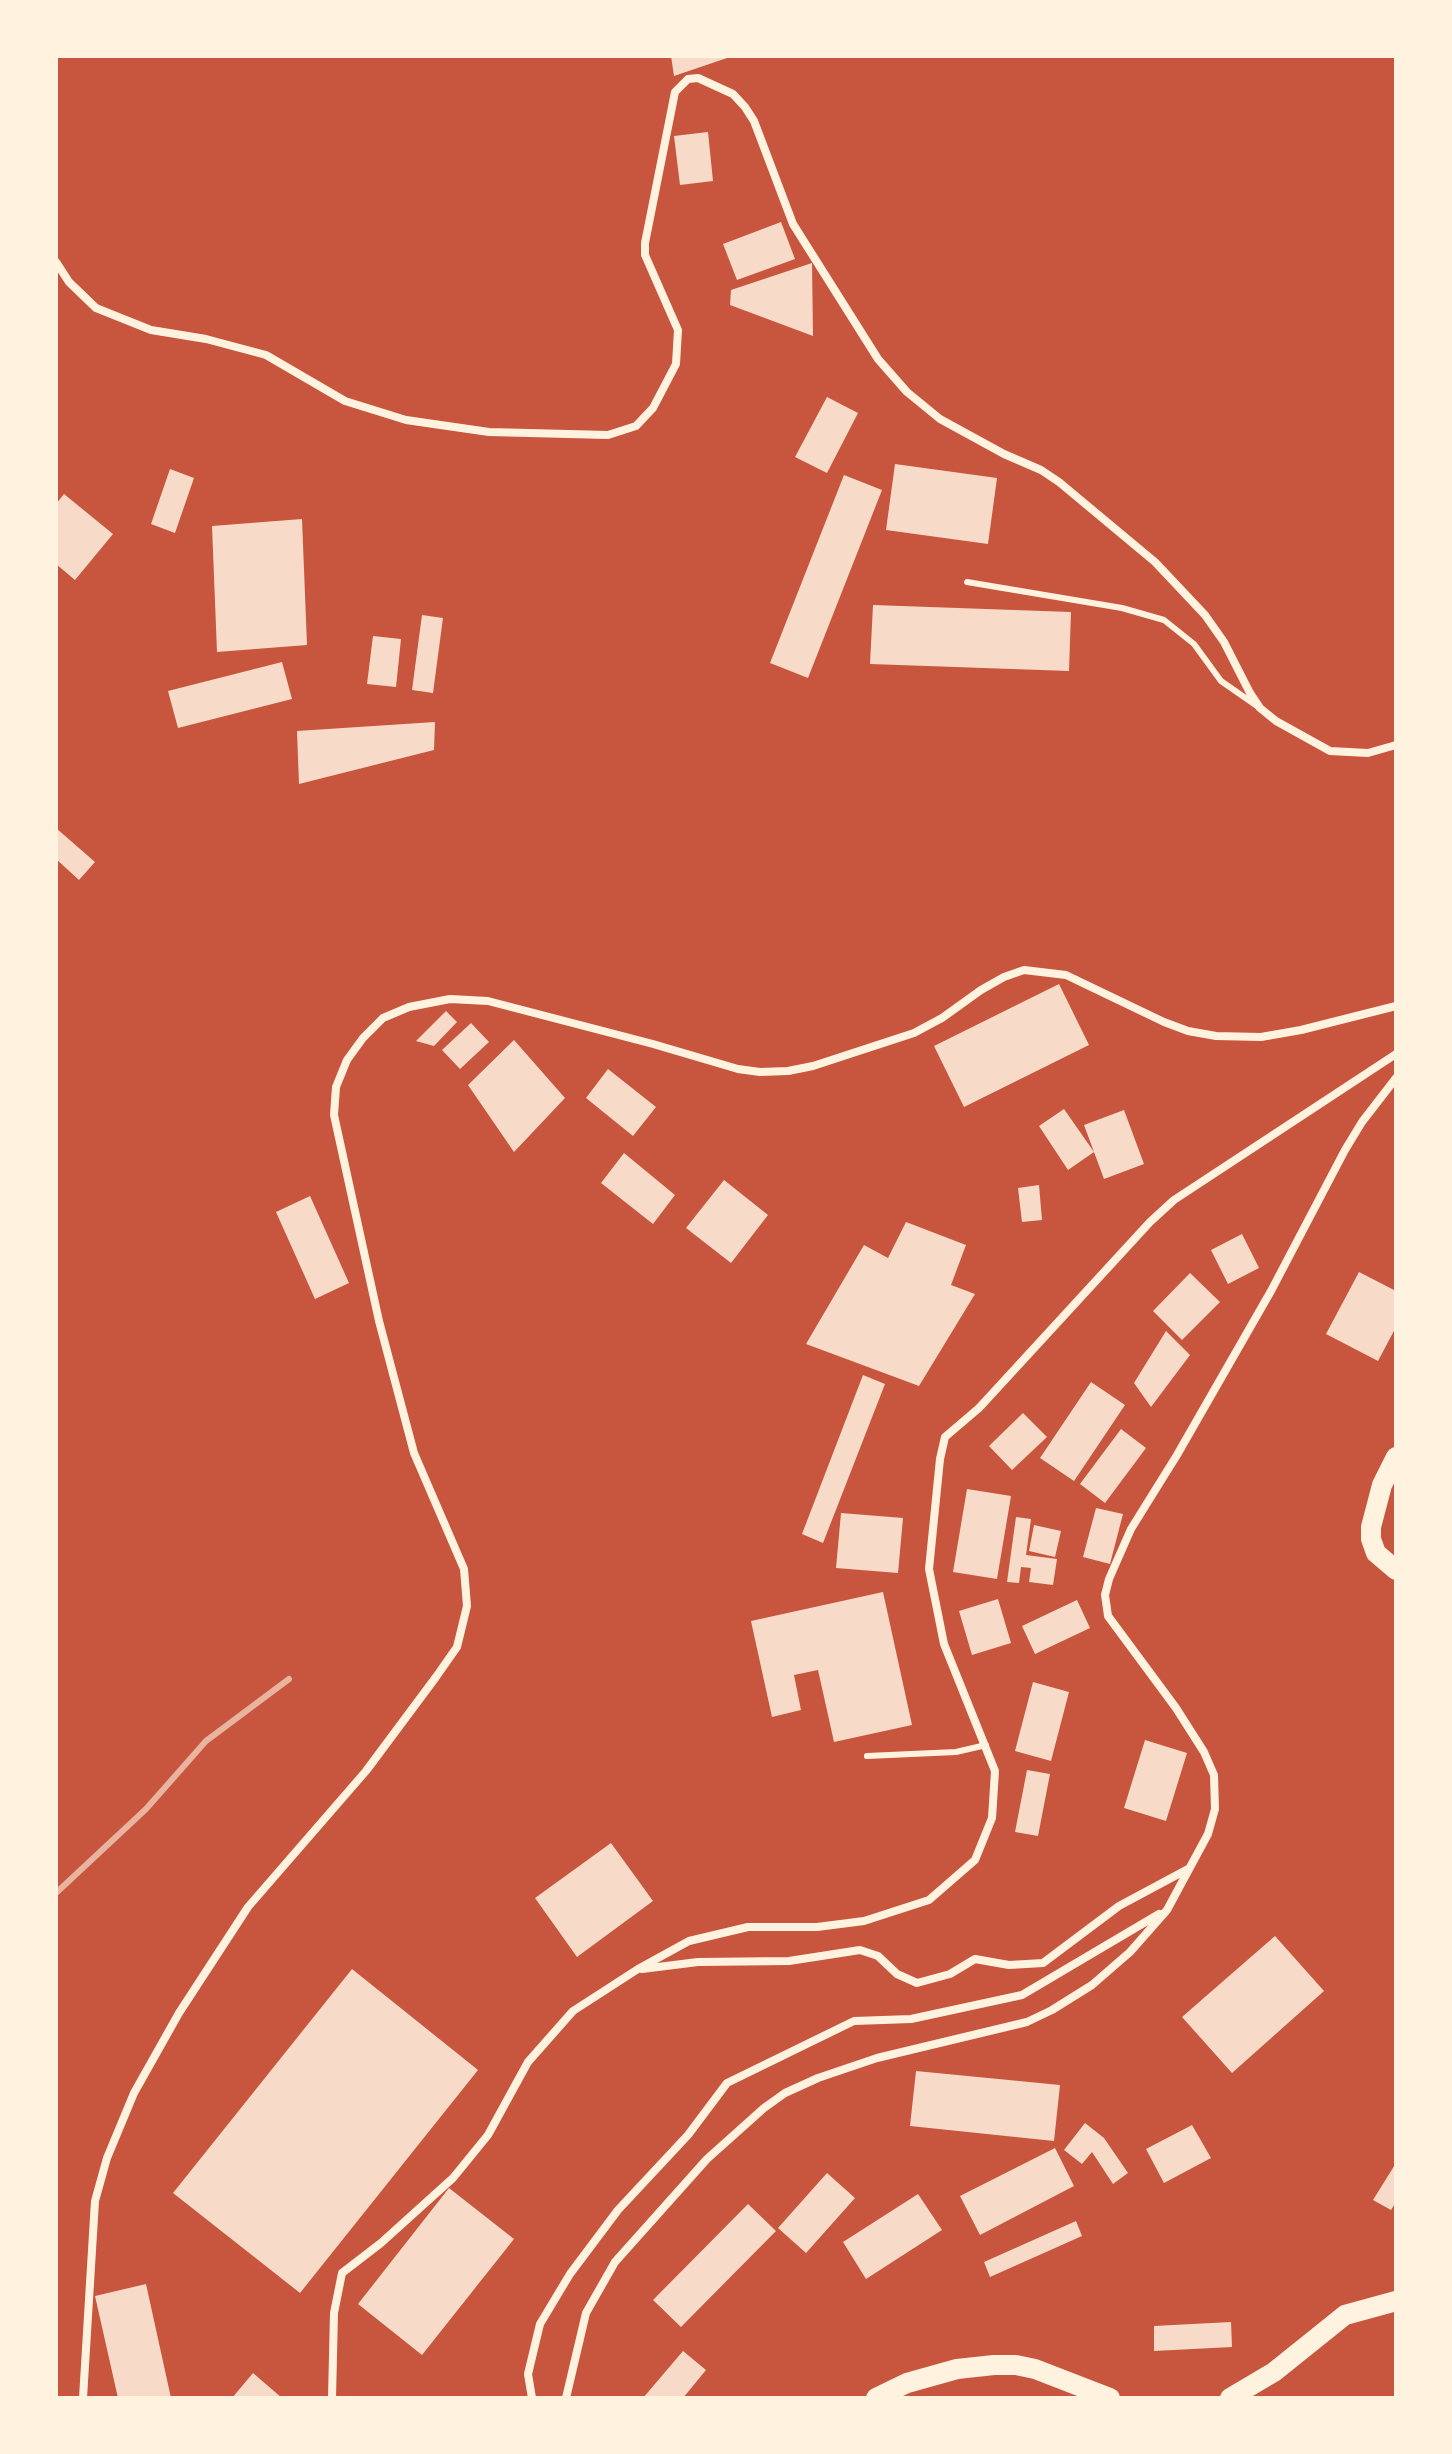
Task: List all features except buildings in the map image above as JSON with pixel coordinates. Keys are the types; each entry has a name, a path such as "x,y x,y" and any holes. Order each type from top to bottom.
{"main road":[{"path":"1396,1457 1382,1485 1371,1527 1376,1553 1396,1570"},
{"path":"1230,2398 1274,2372 1345,2315 1396,2301"},
{"path":"876,2398 907,2383 943,2373 1005,2365 1035,2369 1110,2398"}],"street":[{"path":"56,262 69,282 96,308 151,330 206,339 266,355 345,401 406,420 489,432 608,435 636,426 653,408 676,364 678,330 645,255 645,243 675,92 688,79 698,78 733,94 750,114 793,224 878,359 907,392 940,419 1059,482 1155,562 1205,615 1224,642 1260,708 1288,730 1330,751 1368,753 1396,745"},
{"path":"83,2398 95,2201 107,2158 134,2093 179,2013 248,1907 366,1771 457,1647 467,1606 464,1569 414,1453 379,1321 334,1115 336,1087 347,1060 363,1038 383,1018 409,1007 450,999 488,1001 738,1069 788,1071 813,1066 914,1033 942,1018 981,990 1024,970 1066,975 1164,1022 1188,1031 1216,1036 1261,1037 1396,1006"},
{"path":"332,2398 334,2313 342,2273 373,2250 453,2178 488,2135 528,2062 573,2011 689,1941 748,1927 817,1927 864,1921 929,1900 975,1860 992,1818 995,1771 944,1644 929,1569 945,1437 979,1408 1150,1222 1174,1200 1396,1054"},
{"path":"566,2398 586,2313 615,2262 707,2159 764,2108 785,2093 818,2078 877,2058 1027,2022 1052,2010 1092,1985 1130,1952 1167,1910 1208,1834 1215,1809 1214,1775 1204,1752 1176,1708 1108,1616 1105,1595 1109,1579 1131,1529 1271,1291 1345,1150 1396,1078"},
{"path":"638,1969 698,1962 789,1961 860,1950 878,1956 897,1974 917,1983 950,1974 975,1959 1009,1965 1043,1963 1119,1906 1189,1869"},
{"path":"532,2398 528,2374 540,2324 570,2274 618,2210 688,2135 727,2083 854,2021 911,2019 1022,1995 1167,1910"}],"lane":[{"path":"967,582 1122,608 1164,620 1194,644 1221,681 1260,708"},
{"path":"867,1756 956,1752 986,1745"}],"railway":[{"path":"56,1893 146,1809 206,1741 289,1679"}]}
